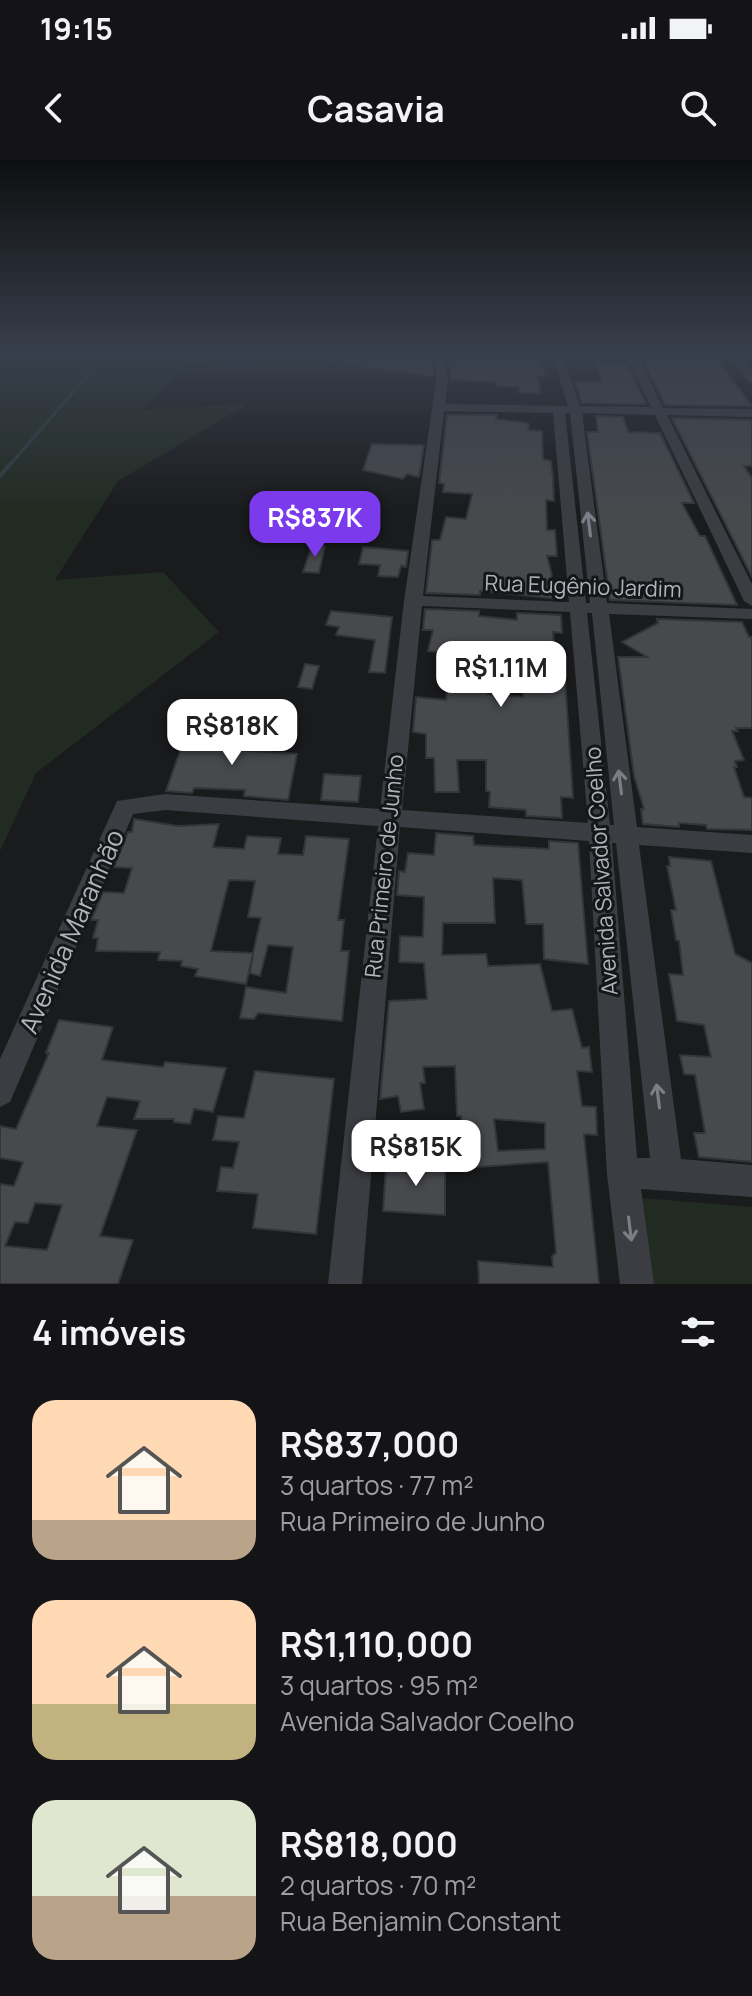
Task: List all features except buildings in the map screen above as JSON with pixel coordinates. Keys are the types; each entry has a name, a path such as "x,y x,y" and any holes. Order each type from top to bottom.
{"street":[{"name":"Avenida Salvador Coelho","path":"566,406 589,608 626,836 667,1173"},
{"path":"656,406 752,601"},
{"path":"439,407 752,413"},
{"name":"Rua Primeiro de Junho","path":"345,1284 388,818 412,601 439,407"},
{"name":"Rua Eugênio Jardim","path":"412,601 752,614"},
{"name":"Avenida Salvador Coelho","path":"589,608 600,834 623,1174 637,1284"},
{"name":"Avenida Maranhão","path":"0,1092 125,807 165,802 388,818"},
{"path":"388,818 752,844"},
{"path":"623,1174 667,1173 752,1181"}],"shaded area":[{"path":"0,406 145,406 142,410 244,406 118,481 55,580 163,572 219,632 36,773 0,851"},
{"path":"642,1198 752,1207 752,1284 651,1284"}],"waterway":[{"path":"9,466 61,406"},
{"path":"0,476 10,464"}]}
